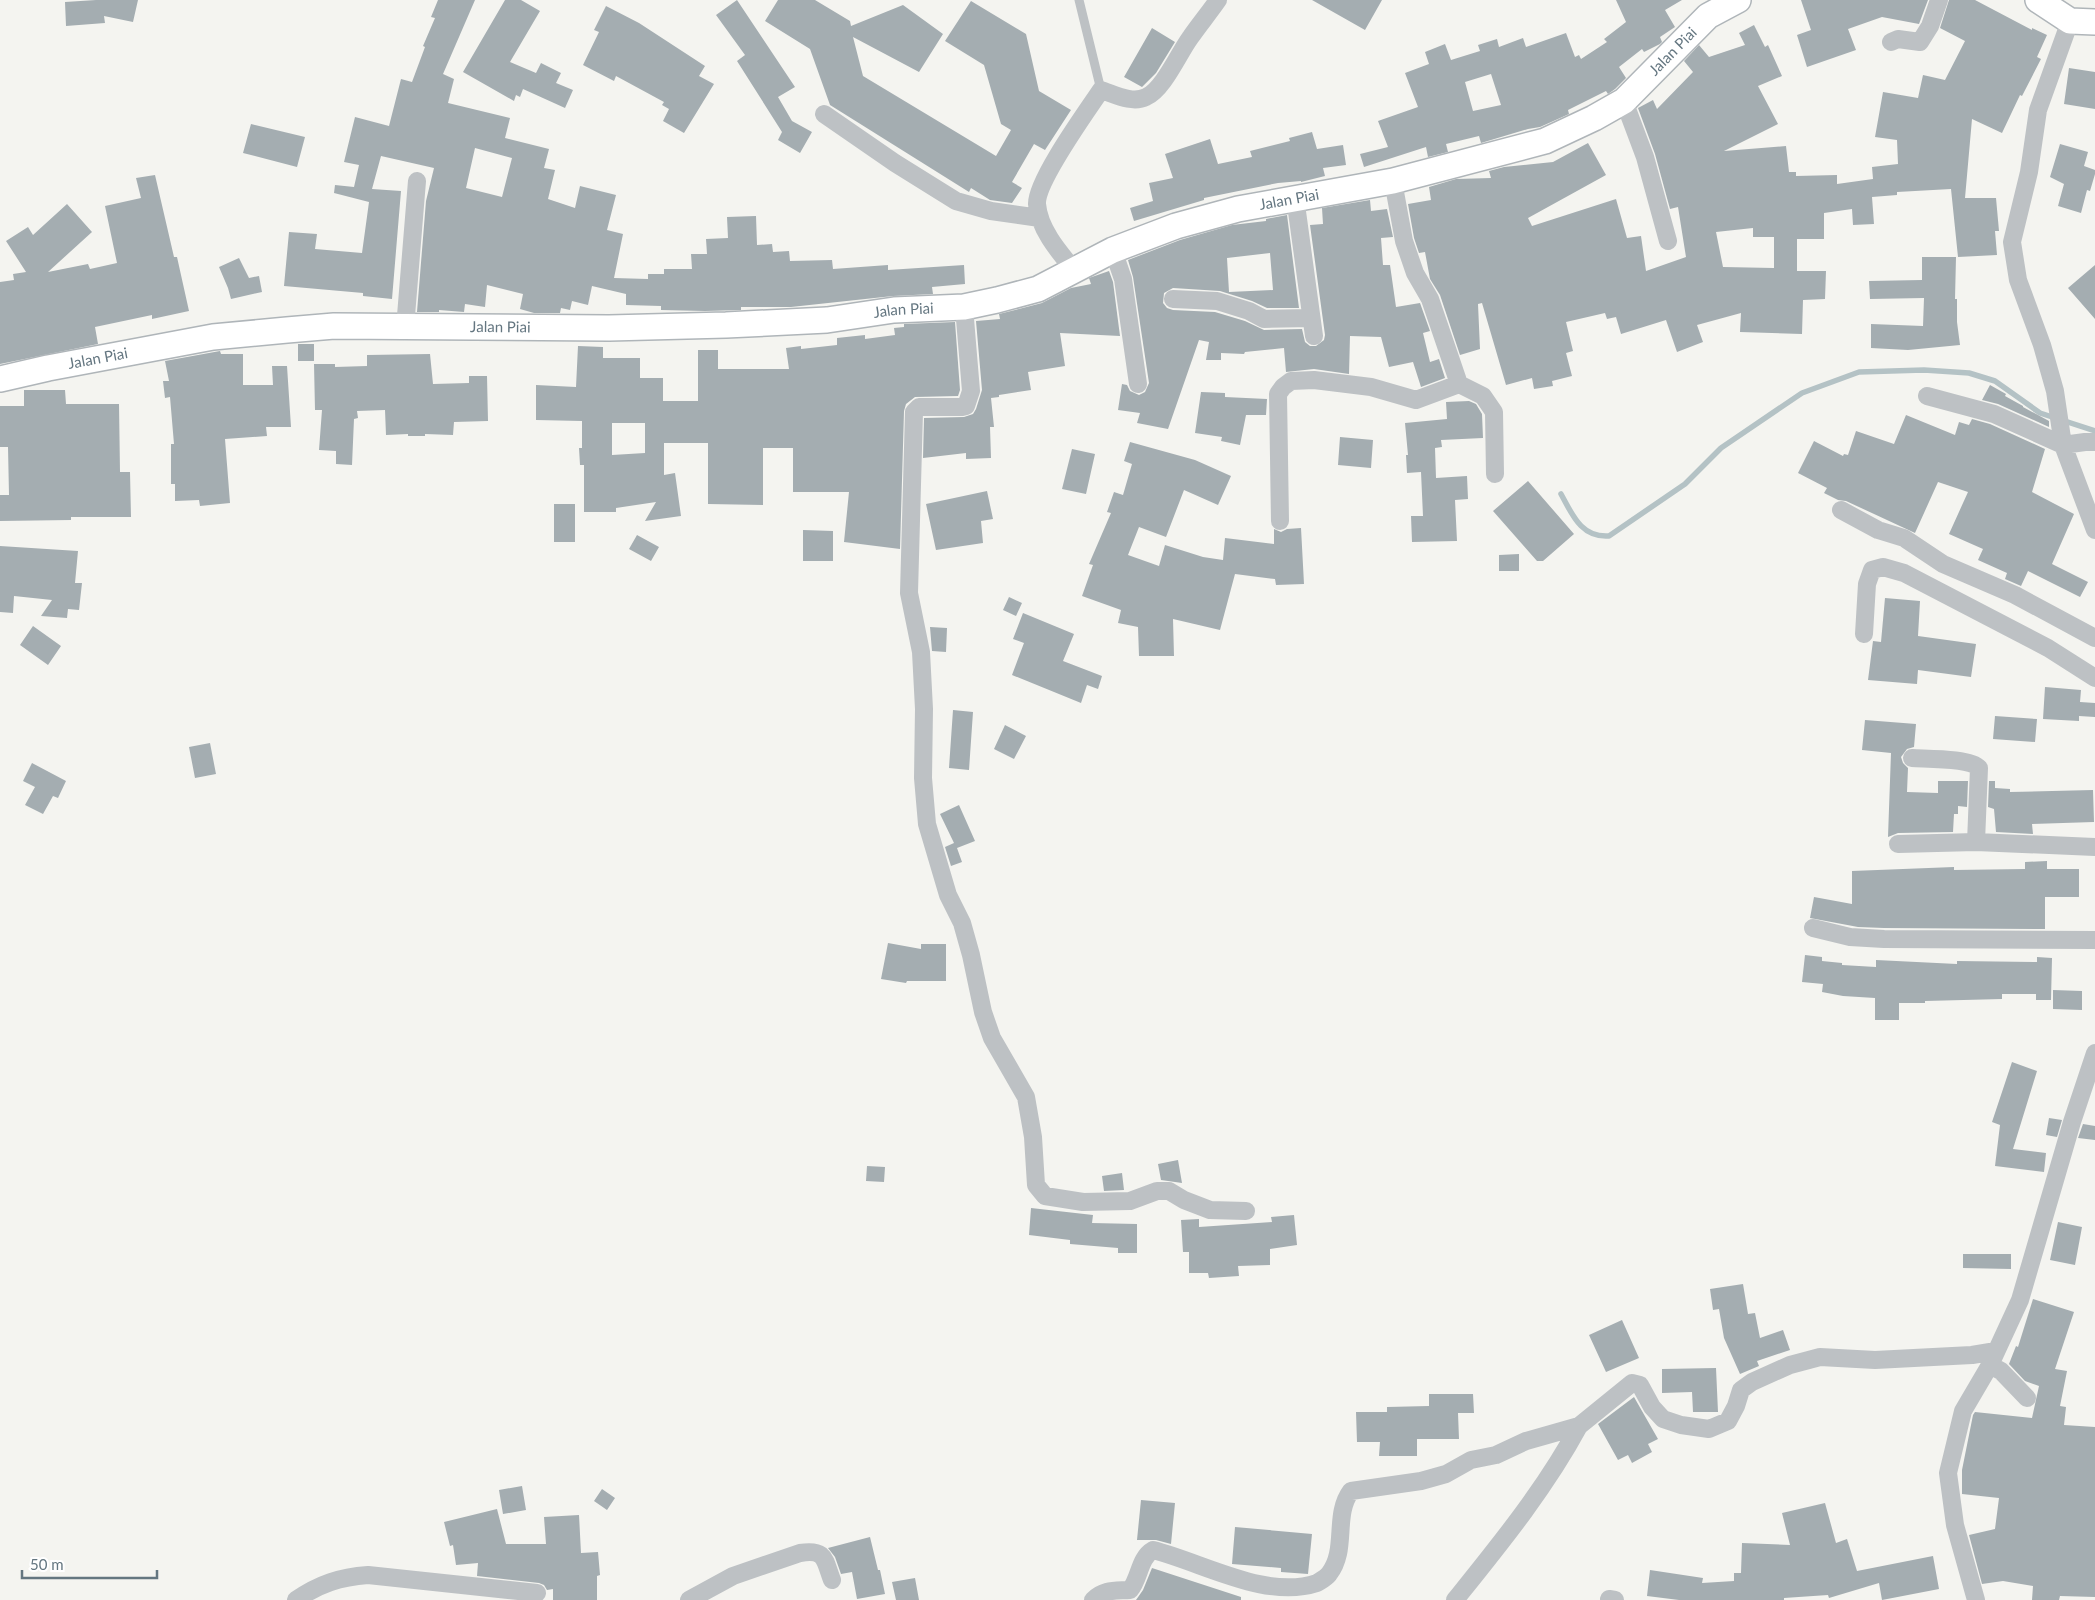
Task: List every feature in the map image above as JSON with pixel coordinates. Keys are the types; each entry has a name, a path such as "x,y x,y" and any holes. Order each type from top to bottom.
{"street":[{"path":"1074,270 1056,248 1040,218 1037,202 1060,151 1101,90 1126,98 1136,99 1146,98 1156,90 1190,38 1218,0"},
{"name":"Jalan Piai","path":"0,379 48,368 213,337 334,326 609,328 726,325 827,320 894,310 964,307 1038,289 1113,250 1176,226 1238,208 1393,181 1545,141 1594,118 1624,101 1708,16 1738,0"},
{"path":"1891,42 1898,39 1920,42 1930,26 1939,0"},
{"path":"2038,0 2070,21 2095,22"},
{"path":"2070,21 2038,110 2029,172 2012,242 2018,280 2042,345 2055,391 2063,440 2095,530"},
{"path":"1624,101 1645,157 1668,241"},
{"path":"824,114 895,163 956,201 991,211 1040,218"},
{"path":"405,328 417,181"},
{"path":"1393,181 1404,241 1415,273 1430,299 1459,384 1483,396 1494,412 1495,474"},
{"path":"1295,197 1314,336"},
{"path":"1113,250 1123,280 1138,384"},
{"path":"1173,299 1217,301 1264,319 1311,318"},
{"path":"964,307 971,391 968,402 966,406 962,407 919,407 914,412 909,593 922,652 924,709 923,778 927,824 948,895 962,923 983,1012 992,1038 1026,1097 1033,1137 1036,1185 1045,1196 1083,1202 1130,1201 1156,1191 1169,1191 1184,1200 1210,1210 1246,1211"},
{"path":"1280,522 1278,394 1287,383 1291,381 1314,380 1371,387 1416,400 1459,384"},
{"path":"1927,396 1994,414 2063,440 2095,442"},
{"path":"1841,510 1878,530 1904,538 1943,564 2015,594 2095,638"},
{"path":"1864,634 1867,584 1872,570 1883,567 1904,573 2048,648 2095,678"},
{"path":"1912,758 1966,762 1980,768 1976,842"},
{"path":"1898,844 1976,842 2095,847"},
{"path":"1813,928 1850,936 1884,940 2095,940"},
{"path":"1976,1600 1955,1525 1948,1473 1963,1411 1993,1358 2020,1300 2072,1122 2095,1053"},
{"path":"1455,1600 1528,1508 1561,1459 1579,1426 1632,1383 1640,1385 1652,1407 1664,1419 1681,1425 1709,1428 1728,1421 1736,1406 1741,1390 1746,1386 1790,1365 1820,1357 1875,1360 1972,1355 1993,1358"},
{"path":"1993,1358 2001,1371 2027,1398"},
{"path":"1093,1600 1105,1591 1130,1590 1136,1583 1143,1562 1153,1550 1179,1559 1249,1591 1279,1596 1306,1591 1329,1574 1336,1560 1339,1552 1344,1500 1351,1491 1421,1481 1446,1474 1472,1460 1496,1455 1526,1441 1579,1426"},
{"path":"689,1600 733,1576 811,1551 818,1552 823,1557 832,1580"},
{"path":"296,1600 311,1589 326,1582 350,1576 368,1575 527,1595"}],"lane":[{"path":"1079,0 1101,90"}],"building":[{"path":"138,0 133,22 104,16 105,23 66,26 65,2"},
{"path":"438,0 475,0 443,74 454,79 448,103 510,118 505,138 549,149 544,168 555,170 548,199 575,208 580,186 616,195 607,230 623,234 614,278 648,279 648,274 664,274 664,269 692,269 691,254 707,254 706,239 728,238 727,217 756,216 757,245 772,244 773,252 789,251 790,261 832,260 833,269 888,265 888,270 964,265 965,284 932,287 933,294 893,296 791,307 741,307 741,310 705,311 661,310 661,306 626,305 626,294 592,286 588,305 572,301 570,310 561,308 560,313 534,313 520,309 523,294 487,285 485,307 465,304 464,312 439,310 439,312 417,312 426,201 434,168 381,156 372,189 401,191 392,299 363,296 363,293 284,286 289,232 317,234 315,249 362,253 369,202 334,193 335,185 354,187 359,165 344,162 355,117 389,126 401,79 412,82 425,47 423,46 435,18 431,17","holes":["475,148 512,158 502,197 466,188"]},
{"path":"505,0 521,0 540,11 510,62 536,73 541,63 561,73 556,83 573,90 565,108 523,89 520,97 516,95 514,101 463,72"},
{"path":"737,0 795,87 778,97 792,121 812,132 800,153 778,140 782,132 737,61 745,55 716,15"},
{"path":"778,0 815,0 850,21 851,26 903,5 943,34 919,72 853,37 863,76 996,156 1011,130 1001,124 984,65 945,41 971,1 1026,34 1039,91 1071,110 1045,150 1034,144 1012,182 1022,188 1012,203 990,200 971,188 969,192 830,105 810,49 765,21"},
{"path":"1312,0 1382,0 1365,30"},
{"path":"1616,0 1682,0 1665,10 1675,27 1660,37 1662,42 1660,44 1644,52 1642,49 1619,67 1626,78 1608,94 1606,91 1568,110 1569,114 1540,127 1481,143 1479,136 1446,144 1448,152 1428,157 1426,147 1364,167 1360,154 1388,147 1378,121 1418,107 1405,73 1429,64 1425,52 1445,44 1451,60 1480,51 1478,45 1497,39 1499,47 1523,38 1526,47 1566,33 1575,57 1579,55 1581,59 1607,42 1604,39 1626,22","holes":["1491,74 1501,105 1473,111 1465,82"]},
{"path":"1801,0 1928,0 1919,24 1882,17 1848,29 1856,50 1807,67 1797,35 1811,30"},
{"path":"1949,0 1975,0 2032,30 2032,28 2047,35 2037,57 2041,59 2022,96 2020,95 2002,133 1972,119 1965,198 1996,198 1999,231 1995,231 1997,255 1958,257 1951,189 1897,192 1897,195 1872,197 1874,224 1853,225 1852,209 1824,213 1824,239 1797,239 1797,271 1826,271 1825,299 1803,300 1802,334 1740,332 1741,313 1697,325 1703,342 1677,352 1666,320 1621,334 1616,317 1607,319 1605,313 1566,322 1573,351 1566,353 1572,376 1552,381 1553,386 1534,389 1532,378 1506,385 1482,303 1478,304 1480,349 1460,355 1440,295 1430,279 1425,252 1419,253 1414,238 1408,204 1431,200 1429,187 1456,179 1491,178 1489,171 1504,167 1553,162 1588,143 1606,175 1528,218 1532,226 1616,199 1627,238 1641,236 1646,271 1686,257 1678,207 1670,209 1655,154 1638,108 1653,100 1657,109 1693,72 1684,61 1699,45 1709,57 1745,45 1739,33 1754,25 1765,47 1768,45 1782,76 1758,86 1778,124 1724,151 1786,146 1789,172 1796,172 1796,176 1837,175 1837,184 1873,179 1872,167 1898,164 1897,140 1875,137 1883,92 1918,98 1923,75 1945,80 1965,41 1940,28","holes":["1753,228 1753,237 1774,237 1774,268 1723,267 1716,232"]},
{"path":"606,6 639,23 705,66 699,76 714,84 684,133 663,121 669,109 662,105 664,102 616,76 614,81 583,65 599,32 594,30"},
{"path":"1152,28 1175,42 1156,73 1142,87 1124,77"},
{"path":"2069,68 2095,72 2095,109 2064,104"},
{"path":"251,124 305,137 297,167 243,153"},
{"path":"1312,132 1317,149 1343,145 1346,165 1323,168 1325,176 1301,182 1278,183 1204,198 1204,200 1134,221 1130,208 1153,201 1149,183 1173,178 1165,154 1210,139 1218,164 1252,157 1250,151 1290,141 1289,138"},
{"path":"2060,144 2088,152 2084,166 2095,170 2090,191 2087,190 2081,213 2058,206 2064,184 2050,177"},
{"path":"155,175 189,311 152,319 152,315 95,327 98,344 0,364 0,282 14,280 13,274 26,272 6,241 28,227 33,235 67,204 92,232 48,272 88,264 90,269 117,263 105,206 141,198 136,178"},
{"path":"1370,200 1371,211 1387,209 1393,237 1381,238 1383,265 1390,265 1396,307 1420,303 1430,331 1423,333 1430,362 1439,359 1445,378 1421,387 1413,362 1389,367 1381,337 1350,336 1349,374 1314,369 1286,372 1284,348 1245,352 1244,354 1221,353 1221,360 1206,360 1209,342 1199,340 1168,429 1137,423 1140,413 1118,410 1122,384 1127,385 1130,391 1139,395 1145,392 1149,383 1133,277 1128,260 1180,240 1232,225 1266,221 1266,219 1287,215 1299,308 1267,308 1220,291 1173,288 1164,293 1163,303 1167,308 1173,310 1215,312 1245,321 1264,330 1302,329 1305,342 1310,346 1316,346 1324,340 1325,335 1310,225 1323,224 1322,208","holes":["1270,253 1273,290 1229,292 1227,258"]},
{"path":"1922,257 1956,257 1955,299 1957,299 1960,345 1908,350 1871,348 1871,324 1923,326 1924,298 1870,299 1869,281 1922,280"},
{"path":"239,258 249,278 259,276 262,292 231,299 219,267"},
{"path":"2095,265 2095,319 2068,288"},
{"path":"1109,271 1113,282 1120,336 1060,333 1065,366 1028,372 1031,390 991,398 994,427 990,427 991,458 966,459 966,453 923,458 924,418 964,417 973,414 976,409 982,390 976,321 1000,319 999,314 1042,303 1071,288 1091,284 1089,278"},
{"path":"955,322 960,390 958,396 915,397 906,404 904,411 900,549 844,542 849,492 793,492 793,448 763,448 763,505 708,504 708,443 664,443 664,475 675,473 681,516 645,521 656,502 616,508 616,512 584,512 584,465 580,465 579,448 582,448 582,421 536,420 536,385 576,387 578,346 603,347 603,358 640,358 640,378 663,378 663,401 698,401 698,350 718,350 718,369 789,369 786,348 801,346 801,349 837,345 837,338 865,335 865,339 895,335 894,328 904,327 904,324","holes":["612,423 645,423 645,453 612,455"]},
{"path":"298,344 314,344 314,361 298,361"},
{"path":"220,351 221,354 243,354 243,385 273,385 272,366 287,366 291,427 266,427 267,436 225,439 230,503 200,506 199,500 175,501 175,484 171,484 171,444 174,444 170,397 165,398 163,381 169,381 165,361"},
{"path":"430,354 433,384 469,383 469,376 487,376 488,421 454,422 453,435 386,435 385,410 357,411 358,418 354,419 352,465 336,464 336,451 319,450 322,410 315,410 314,364 335,364 335,367 367,366 367,355"},
{"path":"1990,385 2023,407 2049,421 2049,427 1998,404 1982,400"},
{"path":"24,390 65,390 66,404 119,404 120,472 130,472 131,517 71,517 71,520 0,521 0,495 9,495 8,447 0,447 0,406 24,406"},
{"path":"1201,392 1225,393 1225,397 1267,399 1266,415 1246,415 1240,445 1221,441 1222,437 1195,433"},
{"path":"1469,401 1476,404 1482,414 1483,438 1441,440 1442,447 1435,448 1436,478 1467,476 1468,499 1455,500 1457,541 1412,542 1411,516 1423,516 1421,472 1407,473 1406,455 1408,455 1405,423 1447,419 1446,402"},
{"path":"1906,415 1955,435 1959,422 1969,425 1972,419 1990,424 2045,449 2032,492 2074,514 2052,564 2088,582 2080,597 2028,571 2021,586 2005,579 2007,573 1978,560 1983,549 1949,534 1968,492 1938,482 1915,533 1846,501 1838,500 1824,493 1827,488 1798,473 1814,441 1843,456 1844,454 1848,455 1856,431 1894,444"},
{"path":"1340,437 1373,440 1371,468 1338,465"},
{"path":"1130,442 1195,460 1231,476 1218,505 1184,490 1166,537 1139,527 1128,555 1159,566 1165,545 1203,557 1223,560 1225,538 1274,544 1274,529 1281,532 1287,529 1301,528 1304,584 1276,585 1275,579 1235,574 1220,630 1173,619 1174,656 1139,656 1138,627 1118,623 1121,610 1082,596 1093,565 1089,564 1111,513 1107,512 1114,492 1123,495 1132,464 1124,461"},
{"path":"1072,449 1095,454 1086,494 1062,489"},
{"path":"1528,481 1574,534 1543,561 1537,561 1493,511"},
{"path":"987,491 993,519 981,521 983,543 936,550 926,504"},
{"path":"554,504 575,504 575,542 554,542"},
{"path":"803,530 833,531 833,561 803,561"},
{"path":"637,535 659,547 651,561 629,549"},
{"path":"0,546 78,551 75,583 82,583 79,610 68,609 67,618 41,616 52,600 14,596 13,613 0,612"},
{"path":"1519,554 1519,571 1499,571 1499,555"},
{"path":"1009,597 1022,603 1016,616 1003,610"},
{"path":"1885,598 1920,601 1918,636 1976,644 1971,677 1918,670 1917,684 1868,680 1873,641 1881,642"},
{"path":"1023,613 1074,634 1063,661 1102,676 1098,689 1087,685 1081,703 1012,675 1024,643 1013,639"},
{"path":"33,626 61,646 48,665 20,645"},
{"path":"930,627 947,628 946,652 932,651"},
{"path":"2045,687 2081,690 2080,702 2095,703 2095,717 2079,716 2079,721 2043,719"},
{"path":"953,710 973,712 969,770 949,768"},
{"path":"1995,716 2037,719 2035,742 1993,739"},
{"path":"1865,720 1916,724 1914,747 1907,749 1901,757 1903,763 1908,768 1907,792 1938,793 1938,781 1968,781 1967,807 1958,806 1958,814 1954,814 1953,832 1898,833 1888,837 1891,753 1862,750"},
{"path":"1005,725 1026,736 1014,759 994,749"},
{"path":"210,743 216,774 195,778 189,747"},
{"path":"32,763 66,781 58,798 53,796 43,814 25,805 35,787 23,781"},
{"path":"1989,781 1995,781 1995,788 2010,789 2010,792 2093,790 2094,822 2032,824 2033,834 1996,832 1994,809 1988,807"},
{"path":"959,805 975,841 957,848 962,862 951,866 945,847 954,843 940,814"},
{"path":"2047,861 2047,869 2079,869 2079,897 2045,897 2045,929 1858,927 1810,918 1814,897 1852,904 1852,871 1954,867 1954,870 2025,869 2025,862"},
{"path":"888,943 921,949 921,944 946,944 946,981 907,981 906,983 881,979"},
{"path":"1805,955 1822,957 1822,961 1842,963 1842,965 1876,967 1876,960 1957,964 1957,961 2037,962 2037,957 2052,958 2051,1000 2036,1000 2036,994 2002,994 2002,999 1899,1003 1899,1020 1875,1020 1875,998 1843,996 1822,992 1823,984 1802,982"},
{"path":"2053,990 2082,991 2082,1010 2053,1009"},
{"path":"2012,1062 2037,1071 2013,1149 2046,1153 2044,1172 1995,1166 2000,1125 1992,1122"},
{"path":"2049,1118 2062,1120 2057,1137 2046,1135"},
{"path":"2083,1124 2095,1126 2095,1140 2078,1138"},
{"path":"1178,1160 1182,1183 1161,1180 1158,1164"},
{"path":"867,1166 885,1167 884,1182 866,1181"},
{"path":"1122,1173 1124,1190 1104,1191 1102,1176"},
{"path":"1031,1208 1093,1215 1092,1223 1137,1224 1137,1253 1118,1253 1118,1248 1070,1244 1070,1240 1029,1235"},
{"path":"1294,1215 1297,1245 1270,1249 1270,1265 1238,1266 1239,1276 1209,1278 1208,1273 1189,1273 1189,1252 1183,1252 1181,1220 1199,1219 1199,1227 1272,1222 1271,1217"},
{"path":"2058,1222 2082,1227 2075,1265 2050,1260"},
{"path":"1963,1254 2011,1254 2011,1269 1963,1268"},
{"path":"1743,1284 1748,1314 1755,1313 1760,1338 1783,1330 1790,1350 1757,1361 1759,1366 1740,1374 1724,1338 1719,1309 1713,1310 1710,1289"},
{"path":"2033,1299 2074,1312 2055,1369 2067,1371 2060,1406 2066,1407 2064,1425 2095,1427 2095,1597 2060,1596 2059,1600 2032,1600 2033,1586 2003,1581 1982,1584 1969,1535 1995,1529 1999,1498 1962,1494 1962,1470 1973,1415 1975,1412 2032,1418 2039,1386 2025,1381 2009,1364 2016,1346 2018,1347"},
{"path":"1622,1320 1639,1358 1606,1372 1589,1335"},
{"path":"1716,1368 1718,1412 1693,1412 1692,1392 1662,1393 1662,1369"},
{"path":"1429,1394 1473,1394 1474,1413 1458,1413 1459,1439 1417,1439 1417,1456 1379,1456 1380,1442 1357,1442 1356,1412 1387,1412 1387,1407 1429,1406"},
{"path":"1634,1397 1658,1439 1648,1444 1652,1452 1632,1463 1628,1455 1618,1460 1598,1424"},
{"path":"522,1486 526,1510 503,1514 499,1490"},
{"path":"602,1489 615,1498 607,1510 594,1501"},
{"path":"1141,1500 1175,1503 1171,1544 1156,1540 1137,1540"},
{"path":"1825,1503 1836,1543 1847,1539 1857,1571 1933,1556 1939,1589 1882,1600 1879,1583 1829,1598 1828,1595 1784,1598 1784,1600 1679,1600 1647,1596 1650,1570 1703,1578 1702,1583 1734,1581 1734,1573 1741,1573 1742,1543 1790,1545 1782,1513"},
{"path":"497,1509 506,1544 546,1544 544,1517 579,1515 581,1553 598,1552 600,1575 597,1576 597,1600 553,1600 553,1589 547,1590 544,1585 539,1583 477,1576 478,1563 456,1565 453,1545 450,1546 444,1522"},
{"path":"1235,1527 1312,1534 1308,1574 1281,1572 1281,1568 1232,1564"},
{"path":"870,1537 885,1594 857,1599 852,1572 841,1574 835,1557 828,1548"},
{"path":"1152,1568 1241,1597 1241,1600 1136,1600 1143,1590"},
{"path":"915,1578 919,1600 896,1600 892,1582"}],"waterway":[{"path":"1561,494 1574,517 1584,529 1599,536 1609,536 1685,484 1721,448 1802,393 1859,372 1924,370 1969,373 1995,381 2040,413 2095,431"}]}
